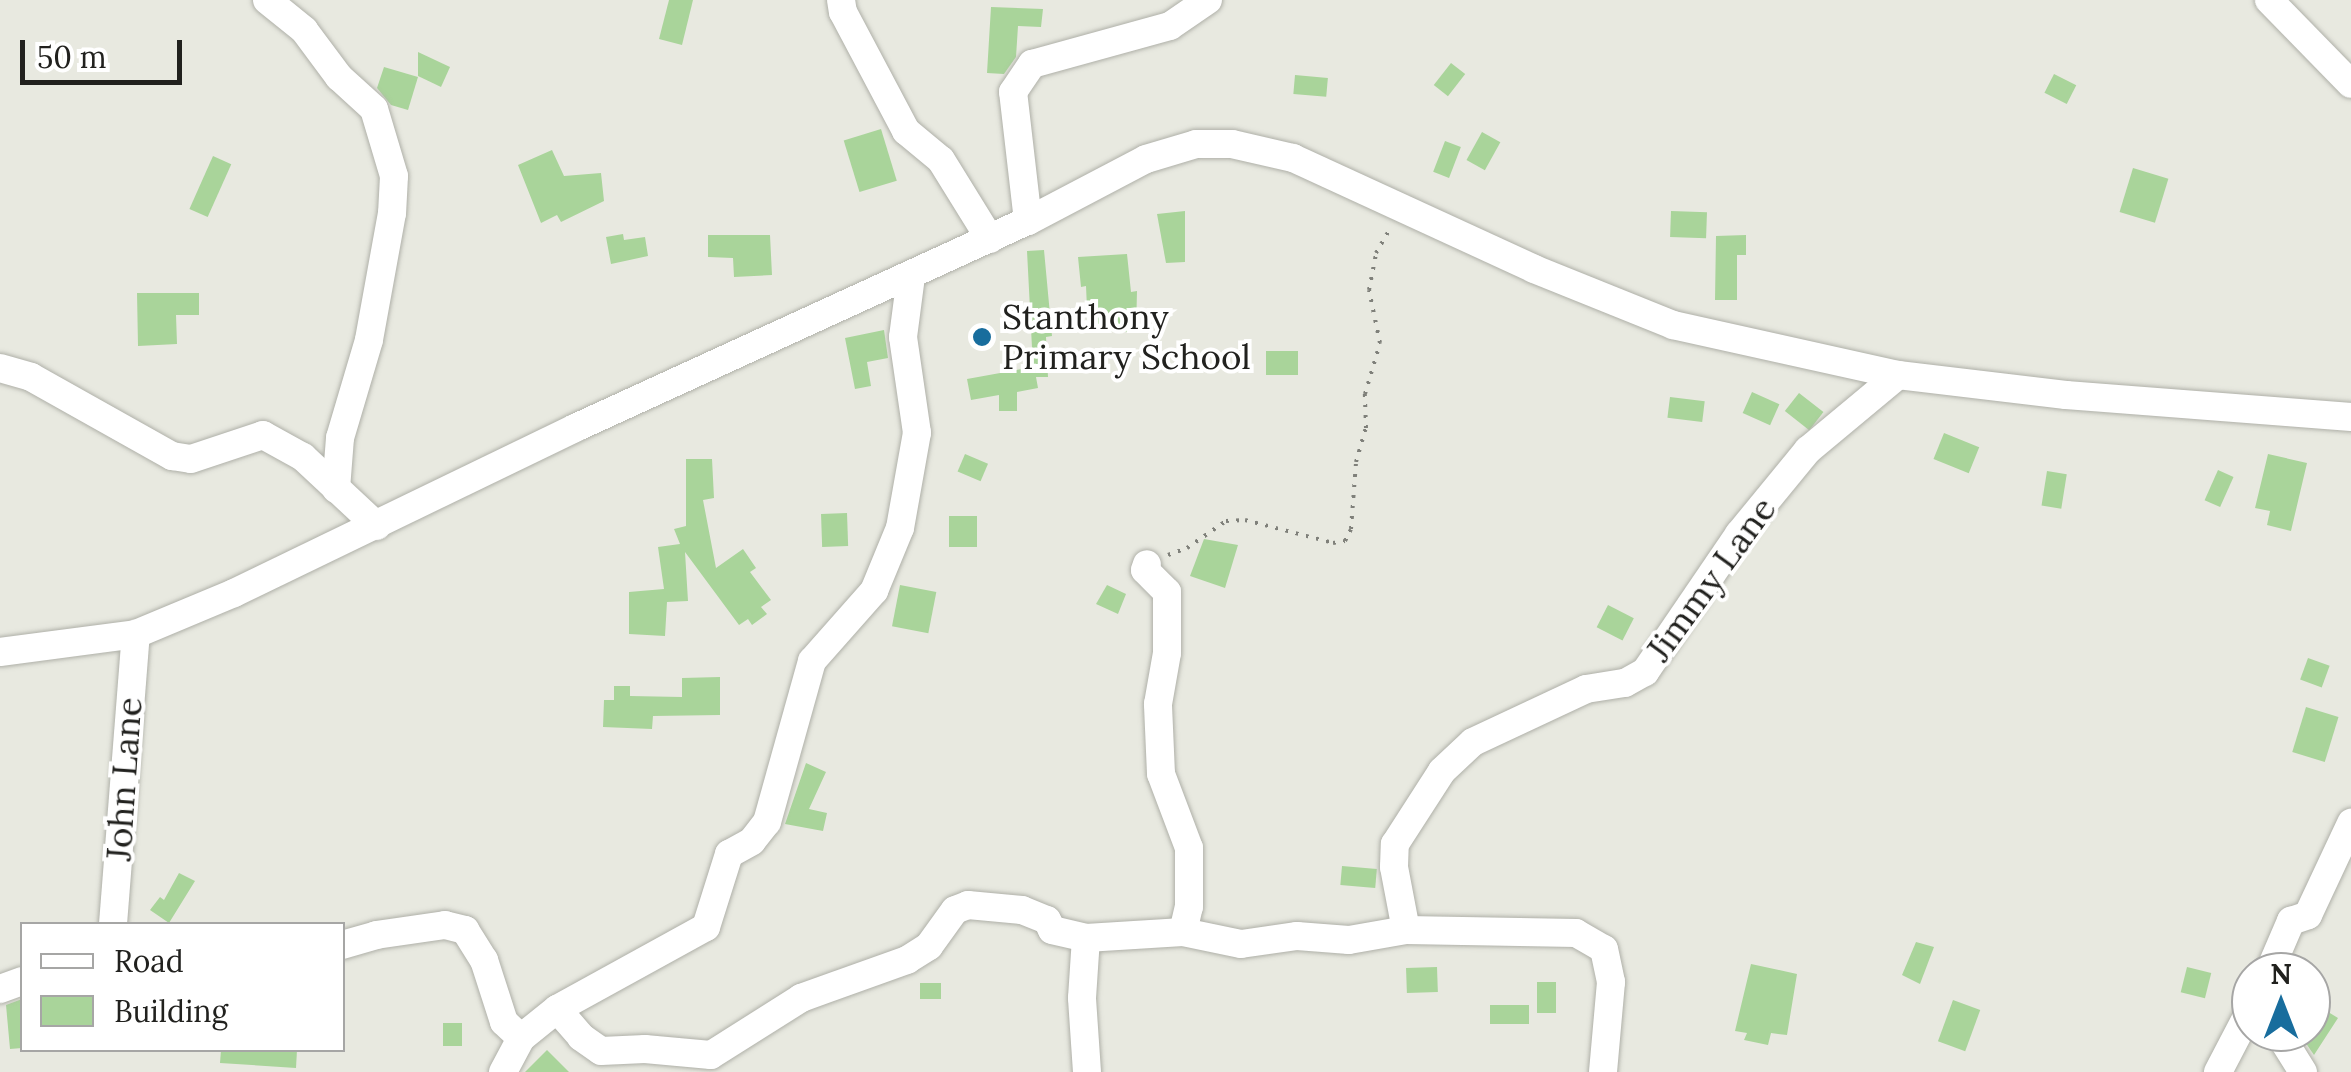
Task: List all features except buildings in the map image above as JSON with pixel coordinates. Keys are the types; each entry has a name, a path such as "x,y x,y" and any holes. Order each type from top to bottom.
{"street":[{"path":"266,0 304,30 339,78 374,109 394,176 369,340 340,438 336,489"},
{"path":"842,0 842,12 906,132 941,160 990,239"},
{"path":"1028,221 1014,92 1032,64 1170,26 1208,0"},
{"path":"2269,0 2351,84"},
{"path":"0,652 136,634 377,526 575,428 990,239 1146,159 1196,144 1232,144 1293,158 1402,210 1673,325 1898,375 2066,395 2351,417"},
{"path":"503,1072 521,1038 557,1009 706,926 729,854 752,842 768,822 812,661 874,591 900,528 918,433 904,337 911,276"},
{"path":"0,368 31,378 172,456 191,459 263,435 303,457 377,526"},
{"name":"Jimmy Lane","path":"1406,930 1394,867 1395,844 1442,771 1473,742 1586,688 1625,683 1644,672 1739,534 1808,450 1898,375"},
{"path":"1147,564 1145,570 1167,592 1169,608 1158,732 1161,774 1188,848 1190,893 1183,932"},
{"name":"John Lane","path":"113,922 136,634"},
{"path":"2278,952 2292,921 2308,915 2351,824"},
{"path":"557,1009 581,1037 601,1051 645,1049 711,1055 801,998 907,960 928,946 955,910 968,906 1022,910 1047,920 1052,930 1086,938 1183,932 1241,944 1298,936 1349,940 1406,930 1576,932 1604,949 1611,982 1604,1072"},
{"path":"345,944 376,935 445,925 465,930 484,960 504,1022 521,1038"},
{"path":"1086,938 1082,998 1087,1072"},
{"path":"2218,1072 2231,1048"}],"path":[{"path":"1147,564 1187,548 1226,521 1245,520 1333,543 1344,541 1351,529 1356,462 1366,428 1366,394 1380,343 1369,290 1376,253 1402,210"}],"place":[{"name":"Stanthony Primary School","path":"982,337"}]}
